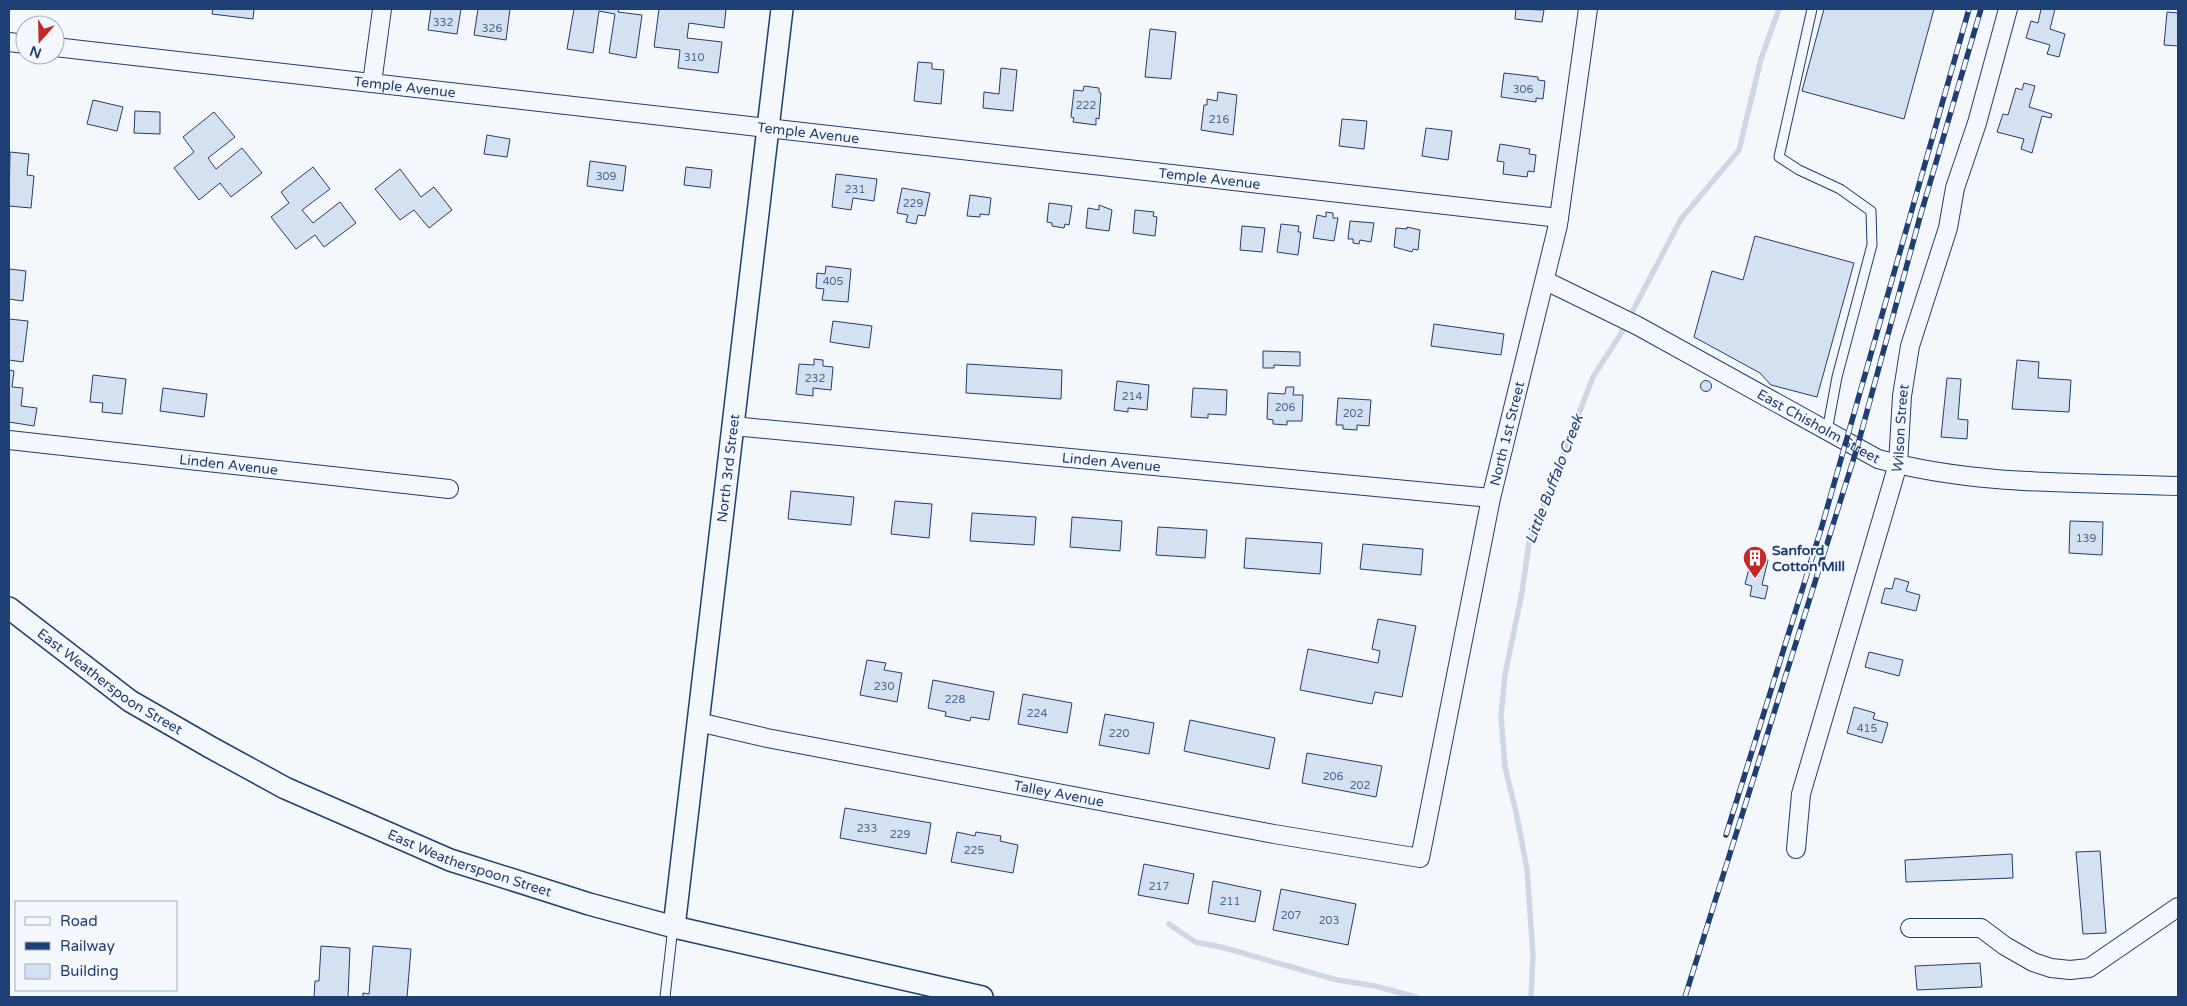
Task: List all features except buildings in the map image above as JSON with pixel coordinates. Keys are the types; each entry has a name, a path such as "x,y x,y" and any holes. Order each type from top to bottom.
{"street":[{"path":"372,83 382,9"},
{"name":"North 3rd Street","path":"674,927 782,9"},
{"name":"North 1st Street","path":"1420,858 1491,498 1546,280 1559,218 1588,9"},
{"name":"Wilson Street","path":"1796,849 1804,785 1898,464 1902,396 1910,346 1948,228 1955,188 1976,123 2008,9"},
{"name":"Temple Avenue","path":"65,48 1559,218"},
{"name":"East Chisholm Street","path":"1546,280 1620,316 1878,459 1992,479 2178,486"},
{"name":"Linden Avenue","path":"733,426 1491,498"},
{"name":"Linden Avenue","path":"9,440 449,489"},
{"name":"East Weatherspoon Street","path":"9,608 130,701 285,788 450,860 589,904 674,927 982,997"},
{"name":"Talley Avenue","path":"698,722 767,738 1245,828 1420,858"},
{"path":"1910,928 1982,928 2005,946 2033,962 2051,968 2070,970 2089,968 2178,907"}],"lane":[{"path":"1812,9 1779,157 1799,170 1840,189 1871,211 1872,245 1837,376 1826,430"},
{"path":"665,997 674,927"}],"waterway":[{"name":"Little Buffalo Creek","path":"1531,997 1533,955 1527,869 1505,767 1501,716 1505,675 1522,592 1529,543 1593,377 1620,335 1681,219 1739,150 1761,59 1779,9"},
{"path":"1169,924 1195,942 1221,947 1337,980 1375,986 1416,997"}],"railway":[{"path":"1726,835 1822,526 1969,9"},
{"path":"1685,997 1857,448 1920,217 1981,9"}],"place":[{"name":"Sanford Cotton Mill","path":"1755,579"}]}
